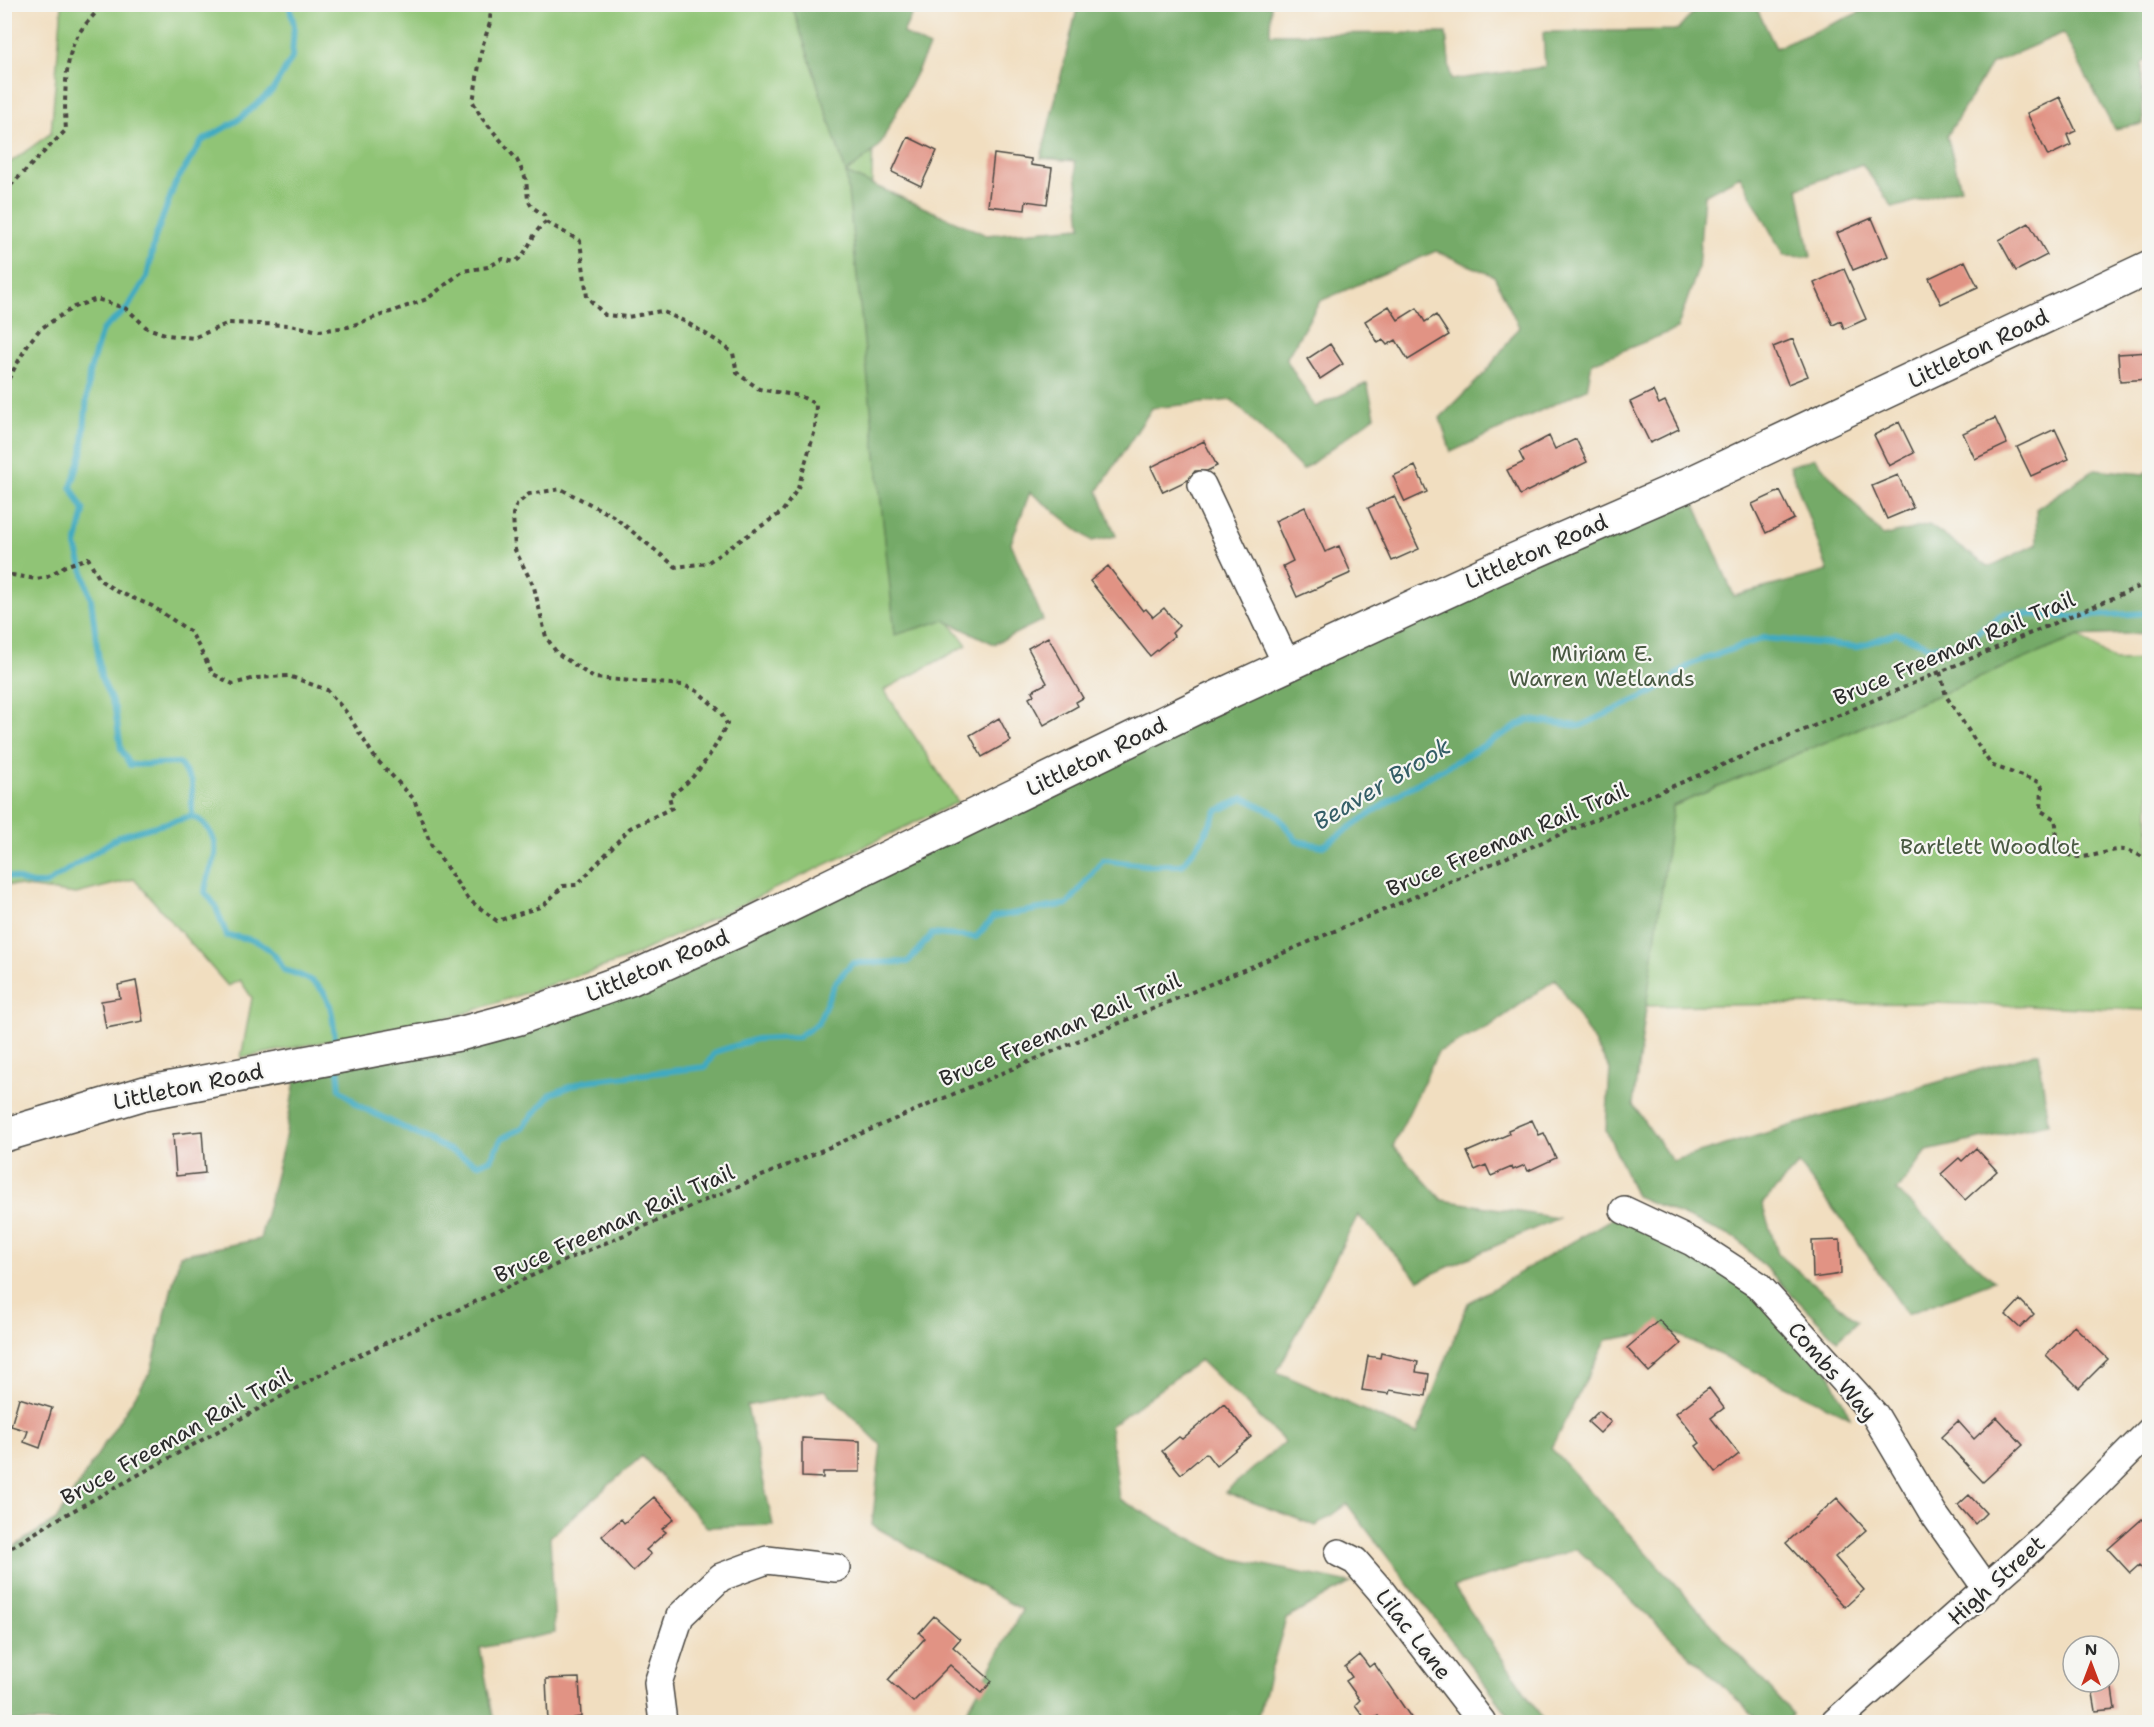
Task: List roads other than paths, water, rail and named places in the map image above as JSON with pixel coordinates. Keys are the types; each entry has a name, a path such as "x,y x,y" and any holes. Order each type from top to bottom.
{"main road":[{"name":"Littleton Road","path":"4,1135 145,1093 402,1046 519,1018 630,980 743,928 1287,665 1501,566 1687,485 2150,267"}],"street":[{"path":"1202,485 1287,665"},
{"name":"Combs Way","path":"1624,1210 1692,1242 1758,1285 1875,1415 1933,1513 1987,1589"},
{"name":"High Street","path":"1835,1722 1987,1589 2150,1431"},
{"name":"Lilac Lane","path":"1339,1553 1355,1561 1381,1591 1482,1722"},
{"path":"663,1722 657,1683 680,1616 721,1577 767,1560 836,1568"}],"waterway":[{"path":"192,816 192,782 179,763 130,765 121,749 115,709 101,677 91,599 76,546 84,511 71,487 82,454 89,374 102,330 127,309 147,277 155,238 175,184 202,141 238,120 272,91 292,58 294,25 289,4"},
{"name":"Beaver Brook","path":"338,1067 340,1089 359,1106 478,1164 491,1159 502,1138 521,1129 551,1094 585,1081 705,1067 715,1052 756,1039 798,1037 818,1023 835,983 852,963 908,962 932,934 976,937 994,917 1068,904 1103,860 1145,865 1182,865 1201,841 1217,811 1244,798 1276,814 1297,841 1323,846 1404,791 1528,720 1580,726 1653,692 1691,664 1763,638 1857,647 1896,633 1932,647 1961,644 2005,613 2068,617 2150,613"},
{"name":"Beaver Brook","path":"4,875 32,884 46,884 120,836 192,816 198,819 211,834 215,846 213,864 205,892 215,905 227,936 246,938 261,944 274,954 284,970 312,981 321,989 330,1007 336,1048"}],"park label":[{"name":"Miriam E. Warren Wetlands","path":"1602,666"},
{"name":"Bartlett Woodlot","path":"1990,846"}]}
